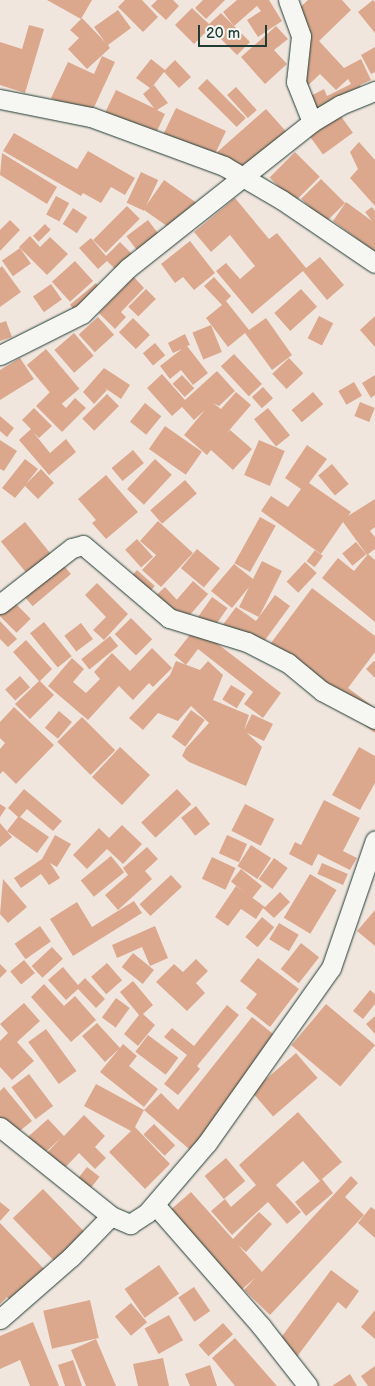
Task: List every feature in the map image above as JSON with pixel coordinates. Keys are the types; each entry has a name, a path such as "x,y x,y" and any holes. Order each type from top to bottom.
{"street":[{"path":"288,0 301,36 296,82 312,122"},
{"path":"0,355 82,314 128,268 244,178 312,122 340,105 375,92"},
{"path":"0,99 91,117 224,166 375,263"},
{"path":"0,604 72,548 83,545 169,618 247,642 288,664 322,691 375,719"},
{"path":"0,1128 110,1216 130,1224 155,1205 207,1143 331,968 375,840"},
{"path":"155,1205 261,1326 308,1386"},
{"path":"0,1319 72,1258 110,1216"}],"building":[{"path":"47,0 92,0 81,19"},
{"path":"125,0 142,0 158,17 143,32 118,7"},
{"path":"157,0 173,0 179,6 166,20 151,6"},
{"path":"203,0 225,0 206,19 195,8"},
{"path":"237,0 269,0 282,21 258,37 247,20 261,11 257,6 234,26 223,12"},
{"path":"308,0 342,0 351,10 319,41 344,68 361,59 371,80 360,85 366,96 313,123 301,101 324,89 327,96 351,84 348,79 336,90 320,74 299,94 297,63 310,50 299,39 310,29 295,12"},
{"path":"373,0 375,2 375,33 358,12"},
{"path":"192,8 209,24 221,13 250,42 237,55 210,28 194,44 175,25"},
{"path":"118,10 131,28 108,45 110,48 87,69 68,49 79,38 70,30 82,18 105,42 94,27"},
{"path":"29,25 44,29 25,93 0,85 0,42 22,49"},
{"path":"276,26 288,39 274,50 287,64 265,84 241,57"},
{"path":"375,47 375,72 371,74 361,55"},
{"path":"102,56 115,62 90,116 51,98 68,62 94,74"},
{"path":"151,59 165,70 175,60 191,77 179,88 164,72 152,87 154,85 168,103 157,110 165,114 157,131 163,134 102,119 116,90 154,108 143,94 150,88 136,78"},
{"path":"207,79 246,118 237,127 198,88"},
{"path":"236,87 257,110 248,118 227,95"},
{"path":"176,108 226,131 215,154 266,109 291,137 238,184 162,137"},
{"path":"340,115 353,133 323,155 310,137"},
{"path":"14,133 77,169 88,151 135,178 125,195 111,187 101,203 83,193 81,196 3,151"},
{"path":"359,142 375,160 375,206 350,178 358,169 350,152"},
{"path":"295,152 320,177 294,202 270,177"},
{"path":"2,153 57,187 47,204 0,175"},
{"path":"141,172 158,180 144,211 127,203"},
{"path":"321,179 345,203 325,223 301,199"},
{"path":"164,180 197,203 176,232 143,209"},
{"path":"56,196 69,203 59,222 46,215"},
{"path":"235,198 269,239 277,233 306,268 320,257 344,285 327,300 303,271 252,314 216,271 226,263 240,279 255,266 230,235 211,252 194,232"},
{"path":"346,202 372,221 365,212 372,207 375,211 375,252 333,221"},
{"path":"127,206 140,219 106,253 93,240"},
{"path":"73,208 87,217 77,233 63,224"},
{"path":"10,220 20,230 0,251 0,230"},
{"path":"148,220 164,241 142,257 126,236"},
{"path":"45,224 51,230 39,242 33,236"},
{"path":"30,236 40,247 50,237 68,254 47,275 19,247"},
{"path":"91,238 106,256 120,242 139,261 123,277 107,261 98,269 79,248"},
{"path":"190,241 215,273 194,290 183,277 175,283 161,264"},
{"path":"20,248 31,264 13,276 2,261"},
{"path":"75,261 93,281 70,302 52,282"},
{"path":"2,266 21,292 0,307 0,268"},
{"path":"134,277 144,288 121,312 126,317 115,329 99,313"},
{"path":"214,277 231,296 226,301 249,330 266,318 292,355 272,370 245,333 228,347 206,318 222,305 204,286"},
{"path":"96,283 107,296 81,318 70,305"},
{"path":"51,284 62,300 44,312 33,297"},
{"path":"146,289 156,299 138,317 128,307"},
{"path":"301,289 317,307 290,331 274,313"},
{"path":"319,316 333,323 322,346 308,338"},
{"path":"375,316 375,347 360,330"},
{"path":"98,317 114,335 95,352 79,334"},
{"path":"133,318 150,335 136,349 119,332"},
{"path":"6,321 12,337 0,341 0,323"},
{"path":"211,325 222,352 203,359 192,332"},
{"path":"74,333 94,356 74,373 54,350"},
{"path":"185,334 190,345 187,346 208,373 193,385 181,370 170,379 160,366 182,349 173,353 168,343"},
{"path":"155,343 165,355 153,366 143,353"},
{"path":"46,349 79,389 60,405 27,365"},
{"path":"234,354 262,384 249,396 221,366"},
{"path":"20,358 34,379 0,400 0,370"},
{"path":"289,358 303,373 287,389 272,374"},
{"path":"104,368 130,385 121,399 105,388 107,390 94,404 83,392"},
{"path":"217,371 235,391 219,406 213,403 221,409 236,392 251,405 226,434 230,430 252,449 233,470 211,450 207,455 184,435 205,410 194,420 182,407 172,416 147,388 162,374 185,400"},
{"path":"182,375 194,388 185,397 172,384"},
{"path":"375,375 375,395 371,398 362,383"},
{"path":"354,382 362,396 346,405 338,391"},
{"path":"263,387 273,398 262,408 252,397"},
{"path":"50,392 66,408 75,398 86,408 62,432 36,406"},
{"path":"313,392 323,404 302,422 292,410"},
{"path":"107,394 119,406 94,431 82,419"},
{"path":"360,402 375,408 369,422 354,416"},
{"path":"145,403 161,416 146,435 130,422"},
{"path":"34,408 52,426 39,438 33,432 50,453 66,439 76,452 49,475 19,440 31,429 22,420"},
{"path":"268,408 290,435 276,447 254,419"},
{"path":"0,416 14,428 7,437 0,431"},
{"path":"165,426 202,452 186,475 149,449"},
{"path":"0,440 17,451 4,471 0,469"},
{"path":"259,440 285,451 270,486 244,475"},
{"path":"307,445 327,459 309,483 351,512 348,516 375,499 375,527 370,531 375,537 375,549 367,555 343,522 321,554 261,511 271,496 288,507 301,489 285,478"},
{"path":"133,450 144,463 122,481 112,468"},
{"path":"25,459 38,469 26,484 41,469 54,483 38,499 25,486 15,498 2,488"},
{"path":"155,459 172,475 144,505 127,489"},
{"path":"332,464 349,484 335,495 318,476"},
{"path":"106,475 138,512 106,539 92,523 96,520 78,499"},
{"path":"185,480 197,494 162,524 150,510"},
{"path":"260,517 276,526 250,572 234,563"},
{"path":"158,521 193,553 161,587 142,570 156,555 140,541"},
{"path":"25,522 53,557 29,576 1,542"},
{"path":"137,539 153,557 141,568 125,550"},
{"path":"356,542 366,554 352,566 342,554"},
{"path":"197,549 220,568 204,587 181,568"},
{"path":"315,550 323,556 315,567 307,561"},
{"path":"368,554 375,560 375,622 322,578 338,558 354,571"},
{"path":"60,561 71,574 33,606 22,593"},
{"path":"262,561 282,571 259,617 239,607 249,587 232,608 211,591 234,564 253,579"},
{"path":"305,562 317,573 298,593 287,582"},
{"path":"137,570 155,586 139,603 122,587"},
{"path":"193,581 208,594 177,630 162,617"},
{"path":"97,583 128,614 104,640 93,630 106,617 85,595"},
{"path":"165,587 177,600 158,618 146,605"},
{"path":"312,588 375,636 375,652 348,688 375,708 375,733 265,651"},
{"path":"275,595 290,606 257,651 222,626 236,607 256,621"},
{"path":"212,597 228,608 211,632 195,621"},
{"path":"13,601 31,619 17,633 0,616"},
{"path":"131,618 152,639 136,655 115,634"},
{"path":"0,621 17,639 8,647 0,639"},
{"path":"44,622 72,656 58,668 30,633"},
{"path":"81,623 93,639 76,652 64,636"},
{"path":"196,627 281,693 263,718 244,704 253,692 198,649 186,665 174,655"},
{"path":"110,636 118,646 89,669 81,659"},
{"path":"26,640 52,669 40,681 54,695 30,719 15,704 39,681 13,652"},
{"path":"152,648 172,668 153,687 149,683 133,700 119,686 88,720 48,686 72,658 84,669 73,682 86,693 100,679 94,672 112,653 130,671"},
{"path":"176,661 200,670 208,661 223,675 213,700 249,715 244,730 252,714 273,724 264,741 247,733 262,747 246,786 189,762 182,756 186,748 209,723 191,706 178,721 158,713 143,730 129,718 170,675"},
{"path":"375,662 375,678 366,669"},
{"path":"20,676 30,687 15,701 5,689"},
{"path":"231,685 246,694 237,708 222,700"},
{"path":"14,707 54,745 16,784 3,771 0,774 0,749 5,743 0,738 0,722"},
{"path":"191,710 205,720 185,747 172,737"},
{"path":"59,711 72,722 58,739 45,728"},
{"path":"82,717 115,750 90,775 57,742"},
{"path":"120,747 150,775 122,805 92,777"},
{"path":"359,747 375,756 375,783 360,810 332,795"},
{"path":"24,789 62,821 53,831 27,809 20,817 49,837 37,853 7,831 18,817 8,808"},
{"path":"177,789 191,804 155,838 141,822"},
{"path":"324,800 360,818 343,851 357,858 350,870 318,854 312,866 289,854 295,842 301,845"},
{"path":"0,804 6,808 0,817"},
{"path":"245,804 274,819 261,846 231,831"},
{"path":"196,806 210,824 195,836 181,818"},
{"path":"0,823 12,837 0,847"},
{"path":"122,825 142,844 123,864 107,849 87,869 73,855 99,828 109,838"},
{"path":"55,835 71,844 57,867 50,863 60,878 49,885 41,874 21,888 14,878 42,859"},
{"path":"227,835 247,844 239,862 219,853"},
{"path":"251,845 271,858 258,879 237,866"},
{"path":"147,847 158,859 145,871 152,879 118,910 105,895 128,875 123,868"},
{"path":"111,856 124,872 94,897 81,881"},
{"path":"212,857 236,868 225,890 202,879"},
{"path":"274,858 288,868 272,889 259,879"},
{"path":"322,863 348,874 343,885 317,874"},
{"path":"241,869 262,886 252,898 231,881"},
{"path":"310,874 337,890 310,934 284,918"},
{"path":"171,875 182,887 150,916 140,904"},
{"path":"3,879 27,907 8,923 0,914"},
{"path":"236,886 265,907 280,892 290,902 274,918 263,908 256,919 241,909 228,926 215,917"},
{"path":"134,901 142,913 73,956 50,919 77,902 92,927"},
{"path":"375,910 375,946 357,931"},
{"path":"262,917 274,927 258,947 245,937"},
{"path":"279,923 299,935 289,951 269,939"},
{"path":"40,926 51,942 26,959 15,944"},
{"path":"155,926 168,958 150,966 142,947 117,958 112,945"},
{"path":"301,943 319,957 299,983 281,969"},
{"path":"52,947 63,959 42,978 32,966"},
{"path":"133,953 154,970 143,984 122,967"},
{"path":"258,958 299,989 270,1027 246,1008 257,994 240,981"},
{"path":"196,959 208,971 196,983 205,993 187,1011 156,982 174,964 183,972"},
{"path":"24,960 35,973 21,985 10,972"},
{"path":"107,963 122,980 106,994 91,977"},
{"path":"0,964 7,971 0,978"},
{"path":"63,967 78,985 85,978 105,999 96,1008 78,989 66,1000 48,980"},
{"path":"133,981 153,1005 143,1014 155,1025 138,1046 124,1034 139,1015 120,992"},
{"path":"44,984 64,1006 75,996 96,1020 71,1042 31,997"},
{"path":"370,990 375,994 375,1004 363,1019 353,1011"},
{"path":"116,998 130,1008 116,1027 102,1017"},
{"path":"24,1003 40,1021 17,1042 34,1061 12,1080 0,1067 0,1041 8,1033 0,1024"},
{"path":"326,1004 375,1045 340,1087 291,1045"},
{"path":"227,1005 239,1015 197,1066 200,1069 178,1095 164,1084 187,1055 164,1037 172,1028 194,1046"},
{"path":"375,1016 375,1034 366,1024"},
{"path":"252,1017 278,1038 196,1155 144,1110 161,1093 178,1110"},
{"path":"97,1023 120,1048 123,1044 137,1056 129,1066 158,1089 144,1107 100,1072 119,1049 105,1062 82,1036"},
{"path":"46,1029 77,1071 59,1084 28,1042"},
{"path":"148,1035 178,1058 166,1075 135,1052"},
{"path":"296,1053 318,1078 273,1117 251,1092"},
{"path":"29,1074 53,1106 36,1119 11,1087"},
{"path":"96,1084 144,1110 135,1127 170,1164 145,1189 109,1152 131,1131 84,1106"},
{"path":"4,1087 32,1121 10,1139 0,1127 0,1091"},
{"path":"298,1112 342,1162 322,1179 333,1193 306,1216 295,1202 320,1181 303,1161 276,1185 301,1212 287,1224 268,1202 232,1235 211,1211 225,1199 231,1207 256,1185 239,1165"},
{"path":"84,1115 105,1136 95,1147 106,1158 95,1169 79,1153 59,1174 42,1158 61,1138 36,1161 21,1143 48,1119 64,1136"},
{"path":"154,1124 175,1145 165,1156 143,1135"},
{"path":"226,1158 245,1181 224,1199 205,1176"},
{"path":"87,1167 100,1177 85,1195 73,1185"},
{"path":"351,1176 358,1183 345,1197 364,1215 270,1315 244,1290 255,1278 239,1292 168,1212 191,1192 233,1239 259,1212 272,1224 246,1252 238,1245 262,1272"},
{"path":"43,1189 86,1234 56,1263 13,1218"},
{"path":"0,1202 10,1210 0,1221"},
{"path":"371,1207 375,1210 375,1238 358,1223"},
{"path":"0,1223 47,1272 14,1304 7,1297 0,1304"},
{"path":"159,1265 179,1294 145,1318 125,1289"},
{"path":"331,1270 359,1291 346,1309 338,1302 296,1358 277,1343"},
{"path":"194,1287 210,1311 194,1322 178,1298"},
{"path":"90,1300 99,1338 52,1349 43,1311"},
{"path":"131,1303 147,1322 131,1336 115,1316"},
{"path":"375,1310 375,1339 361,1327"},
{"path":"169,1315 183,1340 159,1354 145,1329"},
{"path":"33,1322 59,1386 30,1386 20,1360 0,1369 0,1336"},
{"path":"223,1323 233,1334 209,1356 198,1345"},
{"path":"235,1338 277,1386 235,1386 212,1358"},
{"path":"96,1339 116,1386 86,1386 71,1350"},
{"path":"163,1358 169,1386 138,1386 133,1364"},
{"path":"73,1360 82,1386 65,1386 58,1365"},
{"path":"210,1365 217,1386 190,1386 185,1374"},
{"path":"375,1366 375,1386 368,1386 361,1376"},
{"path":"350,1374 357,1386 332,1386"}]}
